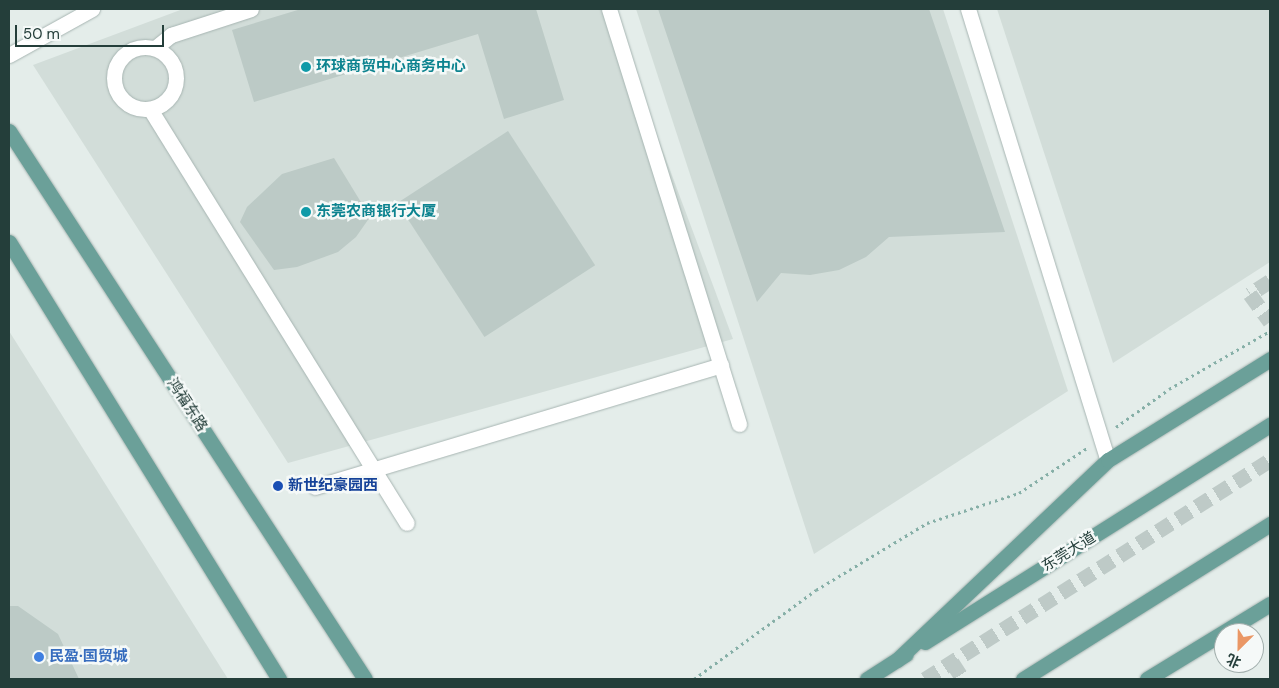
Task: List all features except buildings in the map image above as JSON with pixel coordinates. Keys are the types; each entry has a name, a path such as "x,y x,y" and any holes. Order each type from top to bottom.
{"main road":[{"name":"鸿福东路","path":"9,131 365,679"},
{"path":"9,242 279,679"},
{"path":"897,660 1108,460 1270,359"},
{"name":"东莞大道","path":"867,679 1270,424"},
{"path":"1023,679 1270,524"},
{"path":"1147,679 1270,604"}],"street":[{"path":"9,55 92,9"},
{"path":"155,48 171,35 251,9"},
{"path":"609,9 739,424"},
{"path":"968,9 1108,460"},
{"path":"138,47 155,48 169,58 176,75 170,98 150,109 125,103 114,86 114,74 128,52 138,47"},
{"path":"150,109 375,470 406,523"},
{"path":"316,487 722,365"}],"path":[{"path":"694,679 816,590 926,523 1019,493 1101,438 1169,389 1270,331"}],"shaded area":[{"path":"183,9 610,9 733,339 288,463 33,65"},
{"path":"636,9 943,9 1068,391 814,554"},
{"path":"997,9 1270,9 1270,262 1113,363"},
{"path":"9,331 228,679 9,679"}],"tunnel":[{"path":"1270,281 1250,294 1270,322"},
{"path":"925,679 1270,460"},
{"path":"952,662 963,679"}],"place":[{"name":"环球商贸中心商务中心","path":"306,67"},
{"name":"东莞农商银行大厦","path":"306,212"},
{"name":"新世纪豪园西","path":"278,486"},
{"name":"民盈·国贸城","path":"39,657"}]}
